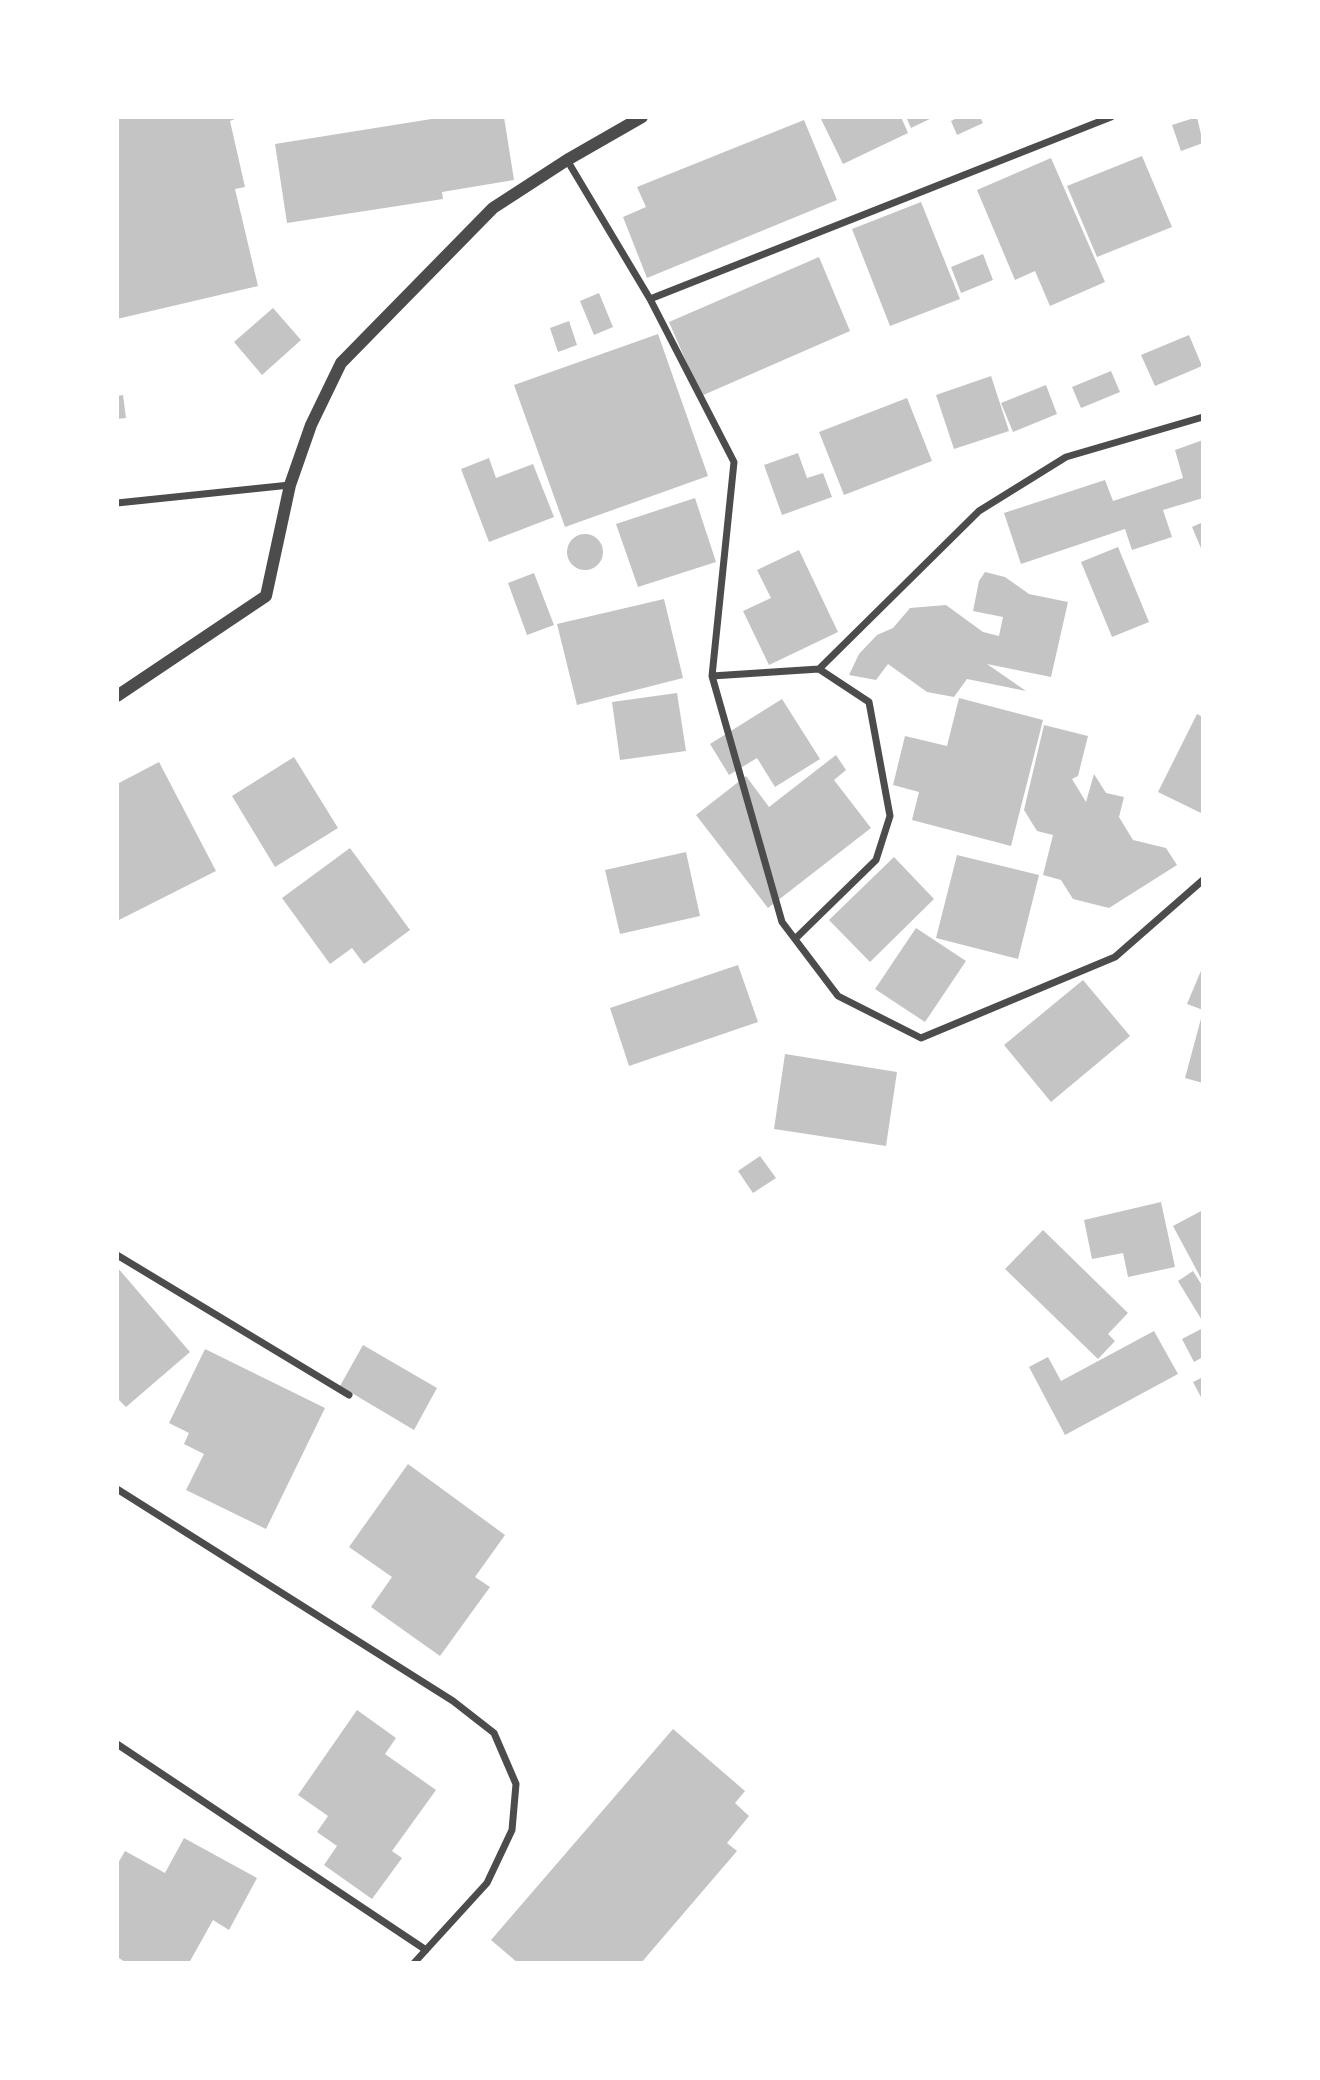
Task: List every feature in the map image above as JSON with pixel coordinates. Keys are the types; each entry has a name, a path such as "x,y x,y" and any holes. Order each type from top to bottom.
{"street":[{"path":"117,696 266,596 290,485 311,425 341,363 494,208 567,160 642,117"},
{"path":"650,299 1111,117"},
{"path":"567,160 650,299 734,462 712,676 782,922 838,996 921,1038 1115,957 1203,880"},
{"path":"819,669 979,511 1066,457 1203,417"},
{"path":"117,503 290,485"},
{"path":"712,676 819,669 869,702 890,816 876,860 795,939"},
{"path":"117,1255 349,1395"},
{"path":"117,1489 453,1701 494,1733 516,1784 512,1830 486,1883 414,1963"},
{"path":"117,1744 426,1950"}],"building":[{"path":"117,117 240,117 230,121 245,187 235,189 258,286 117,319"},
{"path":"444,117 504,117 514,180 442,192 443,199 287,223 275,144"},
{"path":"820,117 901,117 908,133 843,164"},
{"path":"906,117 934,117 911,128"},
{"path":"959,117 980,117 983,123 957,135 951,121"},
{"path":"1197,117 1203,143 1181,151 1172,125"},
{"path":"804,120 837,200 647,278 623,217 646,207 637,187"},
{"path":"1142,156 1172,227 1097,257 1067,186"},
{"path":"1051,158 1105,282 1050,306 1035,271 1015,280 977,190"},
{"path":"921,202 960,299 890,326 852,229"},
{"path":"983,254 993,280 961,293 951,267"},
{"path":"819,257 850,331 701,396 669,322"},
{"path":"599,293 613,327 594,335 580,301"},
{"path":"273,308 301,340 262,375 234,342"},
{"path":"569,321 577,345 558,352 550,328"},
{"path":"658,334 708,476 565,527 514,385"},
{"path":"1189,335 1202,366 1155,386 1141,355"},
{"path":"1111,371 1120,392 1081,408 1072,387"},
{"path":"991,376 1009,431 954,449 936,395"},
{"path":"1046,385 1057,414 1013,432 1001,403"},
{"path":"123,395 126,418 117,419 117,396"},
{"path":"907,398 932,461 844,495 819,432"},
{"path":"1203,440 1203,498 1163,510 1172,537 1132,550 1125,529 1021,564 1004,513 1105,480 1113,501 1183,478 1175,450"},
{"path":"798,453 807,478 823,473 832,497 782,515 764,465"},
{"path":"489,458 496,478 533,464 554,517 489,542 461,469"},
{"path":"695,498 716,562 638,587 616,524"},
{"path":"1203,522 1203,553 1192,527"},
{"path":"585,534 597,540 603,552 597,564 585,570 573,564 567,552 573,540"},
{"path":"1118,547 1149,622 1112,637 1081,562"},
{"path":"799,550 838,632 769,665 743,611 771,598 757,570"},
{"path":"985,572 1005,577 1029,594 1068,602 1051,677 987,664 1026,691 967,679 954,697 927,692 888,664 876,680 849,675 859,654 877,635 893,628 910,608 946,605 983,632 999,636 1003,617 973,611 979,581"},
{"path":"534,573 554,625 527,635 508,583"},
{"path":"664,599 683,678 577,705 557,624"},
{"path":"677,693 686,751 620,760 612,702"},
{"path":"959,698 1043,720 1011,846 912,820 919,792 893,785 905,736 947,746"},
{"path":"782,699 820,759 775,787 757,758 729,775 710,744"},
{"path":"1197,714 1203,717 1203,814 1158,792"},
{"path":"1044,725 1088,736 1078,776 1072,779 1086,802 1094,774 1106,793 1124,797 1119,817 1133,840 1166,848 1177,865 1109,908 1073,899 1061,880 1043,875 1053,835 1037,831 1024,810"},
{"path":"836,755 846,770 834,780 871,828 768,908 696,815 746,776 769,807"},
{"path":"294,757 338,828 275,867 232,796"},
{"path":"159,762 216,871 117,921 117,784"},
{"path":"350,848 410,930 364,964 352,948 330,964 282,898"},
{"path":"686,852 700,916 620,934 605,870"},
{"path":"957,855 1039,875 1018,959 936,938"},
{"path":"894,857 934,899 870,962 829,920"},
{"path":"916,928 966,961 925,1022 875,989"},
{"path":"738,965 758,1022 629,1066 610,1008"},
{"path":"1203,966 1203,1010 1187,1004"},
{"path":"1083,980 1130,1036 1051,1102 1004,1045"},
{"path":"1203,1015 1203,1083 1185,1078"},
{"path":"785,1054 897,1072 886,1146 774,1129"},
{"path":"760,1156 776,1178 753,1193 738,1171"},
{"path":"1161,1202 1175,1267 1128,1277 1123,1253 1092,1259 1084,1220"},
{"path":"1203,1210 1203,1282 1173,1226"},
{"path":"1043,1230 1128,1313 1108,1334 1115,1341 1098,1359 1005,1269"},
{"path":"117,1267 190,1352 126,1407 117,1398"},
{"path":"1193,1271 1203,1287 1203,1322 1178,1281"},
{"path":"1203,1328 1203,1357 1194,1362 1182,1339"},
{"path":"1154,1331 1178,1374 1065,1435 1029,1367 1048,1357 1061,1381"},
{"path":"363,1345 437,1388 414,1430 340,1386"},
{"path":"205,1349 325,1408 266,1529 186,1490 204,1454 184,1444 189,1433 169,1423"},
{"path":"1203,1377 1203,1401 1193,1382"},
{"path":"408,1464 505,1535 475,1577 490,1587 440,1656 371,1607 392,1577 349,1547"},
{"path":"357,1710 396,1738 385,1754 436,1790 392,1851 402,1858 372,1899 324,1865 337,1846 317,1832 328,1816 298,1795"},
{"path":"673,1729 745,1791 735,1803 749,1816 727,1843 737,1851 641,1963 518,1963 491,1940"},
{"path":"184,1838 257,1878 229,1930 213,1920 189,1963 127,1963 117,1957 117,1865 125,1851 165,1873"}]}
